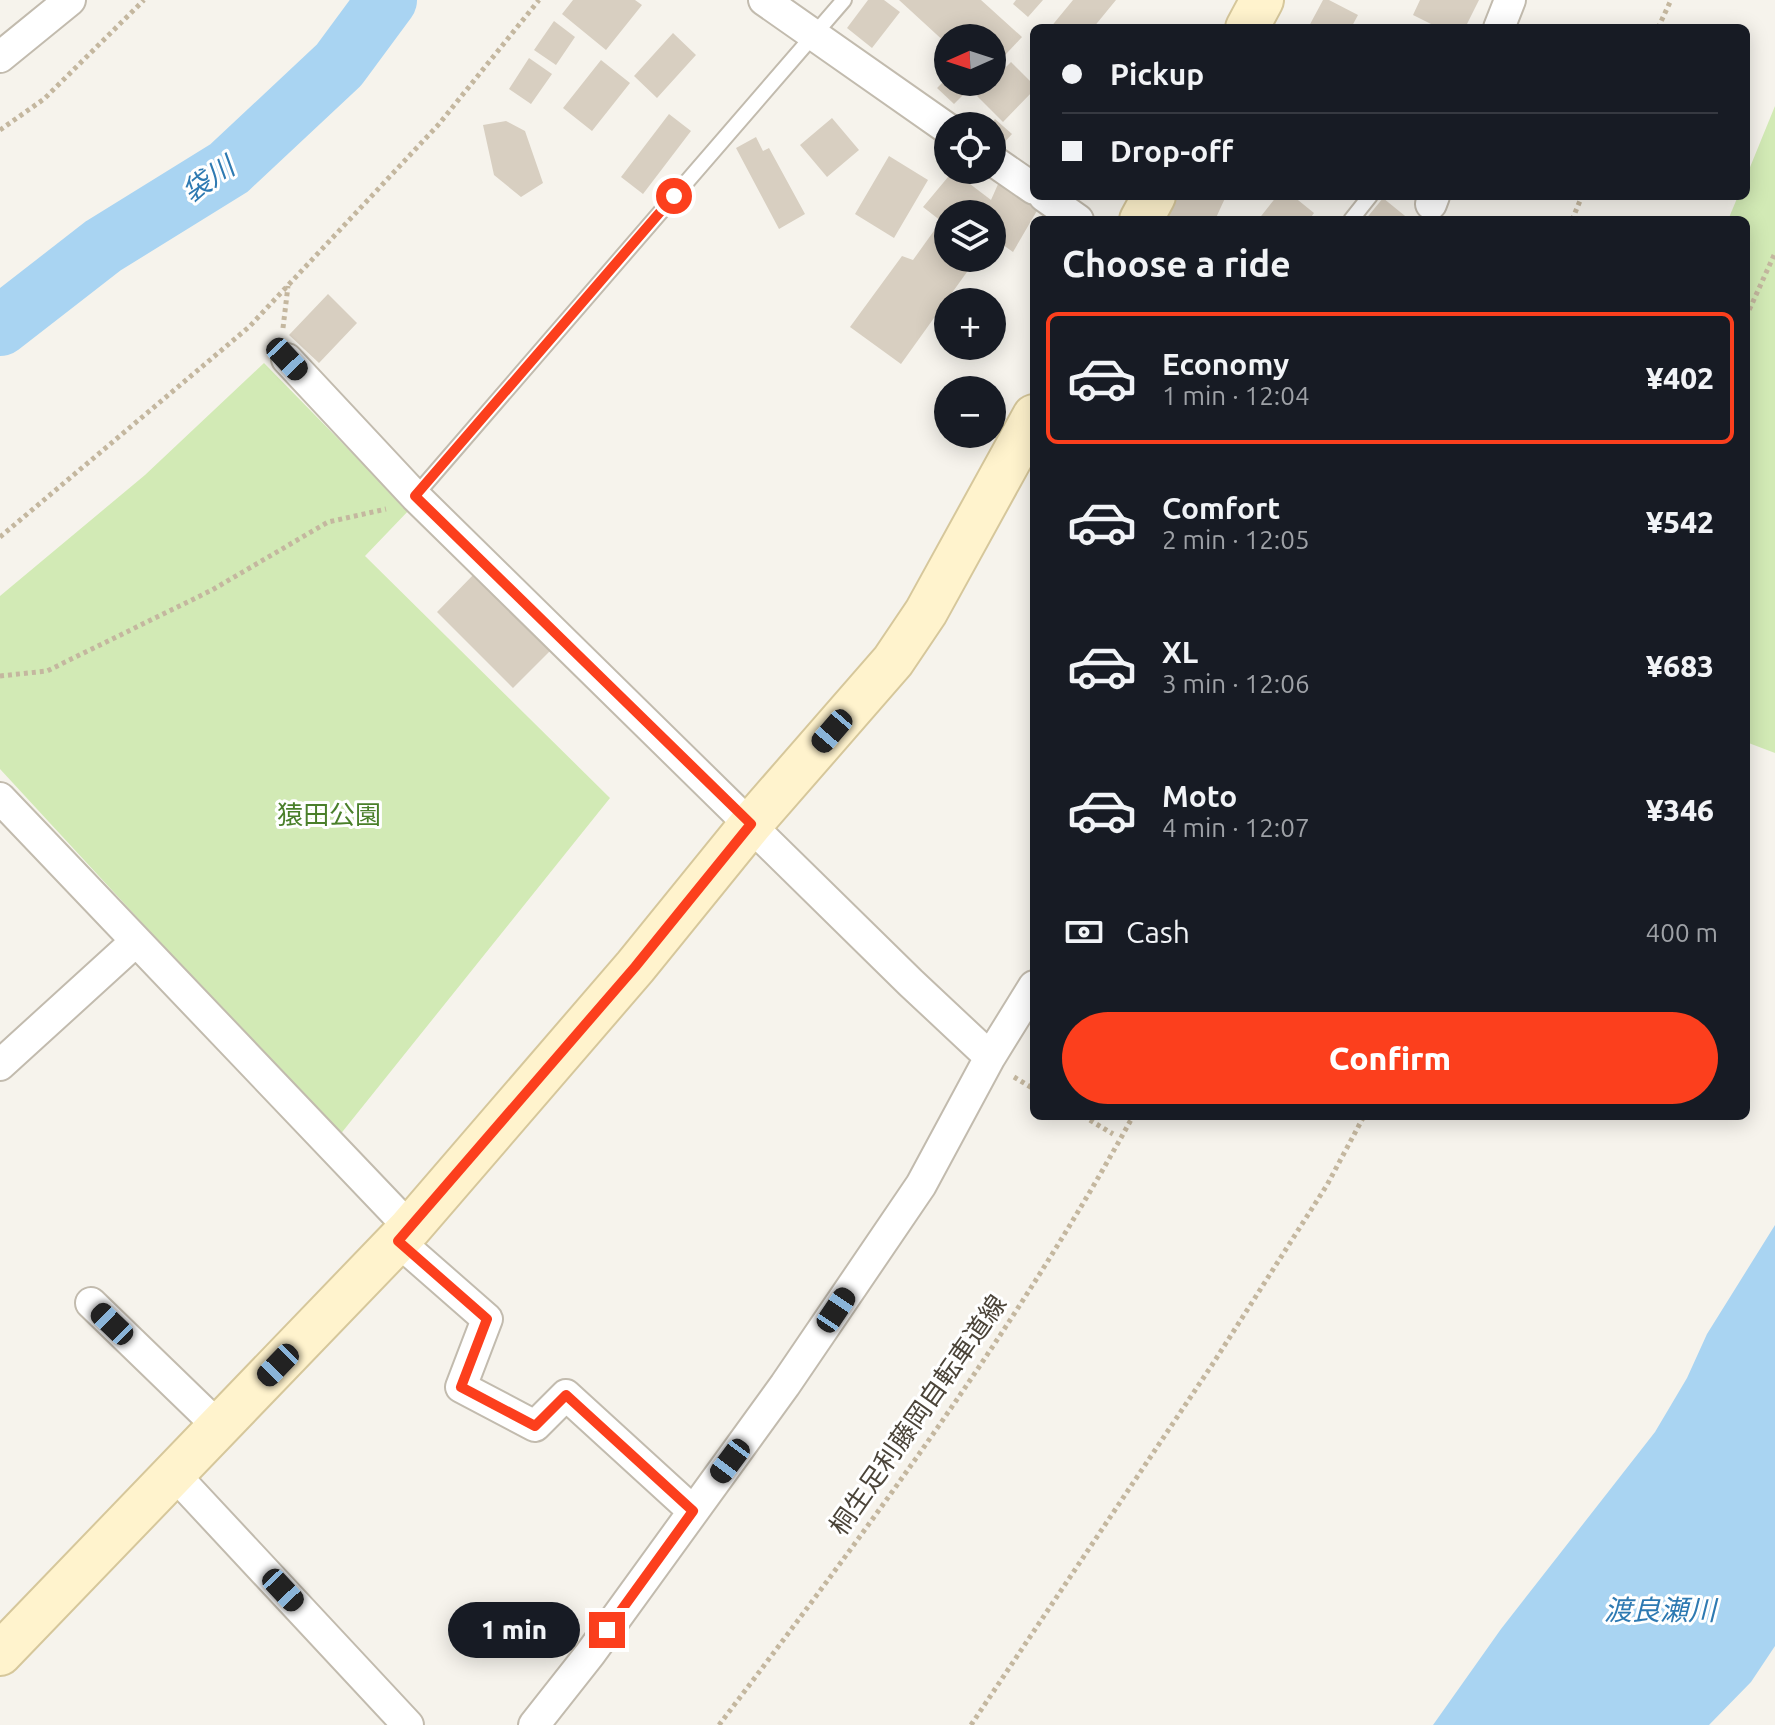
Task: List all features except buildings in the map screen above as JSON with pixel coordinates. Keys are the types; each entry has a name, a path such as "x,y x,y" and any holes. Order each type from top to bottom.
{"street":[{"path":"0,57 70,0"},
{"path":"764,0 934,119"},
{"path":"1249,24 1262,0"},
{"path":"1501,24 1510,0"},
{"path":"1006,170 1030,186"},
{"path":"1050,200 1072,216"},
{"path":"287,359 415,496 990,1057"},
{"path":"0,1654 404,1234 893,661 926,612 1030,423"},
{"path":"0,798 404,1234 487,1319 461,1387 535,1426 566,1395 693,1511"},
{"path":"0,1065 135,942"},
{"path":"534,1725 590,1654 785,1385 921,1185 990,1057 1030,992"},
{"path":"91,1303 219,1427"},
{"path":"174,1474 408,1725"}],"lane":[{"path":"415,496 844,0"},
{"path":"1354,216 1367,200"}],"path":[{"path":"0,130 44,99 144,0"},
{"path":"0,537 249,327 439,124 539,0"},
{"path":"1660,24 1671,0"},
{"path":"1750,308 1775,253"},
{"path":"287,359 280,341 288,286"},
{"path":"0,676 47,671 212,590 328,522 403,505 415,496"},
{"path":"1022,1082 1030,1087"},
{"path":"1090,1120 1113,1134"},
{"name":"桐生足利藤岡自転車道線","path":"719,1725 922,1448 1034,1281 1131,1120"},
{"path":"971,1725 1245,1313 1327,1185 1362,1120"}],"green space":[{"path":"1775,106 1775,753 1750,744 1750,216 1730,216 1736,200 1750,200 1750,167"},
{"name":"猿田公園","path":"264,363 403,505 411,508 365,556 610,798 339,1136 0,769 0,596 145,475"}],"water":[{"name":"渡良瀬川","path":"1775,1225 1775,1646 1751,1682 1709,1725 1433,1725 1501,1629 1655,1432 1687,1378 1707,1334"}],"waterway":[{"name":"袋川","path":"0,326 103,246 229,168 339,65 387,0"}],"route":[{"path":"607,1630 693,1511 566,1395 535,1426 461,1387 487,1319 398,1241 635,967 751,824 415,496 674,196"}]}
